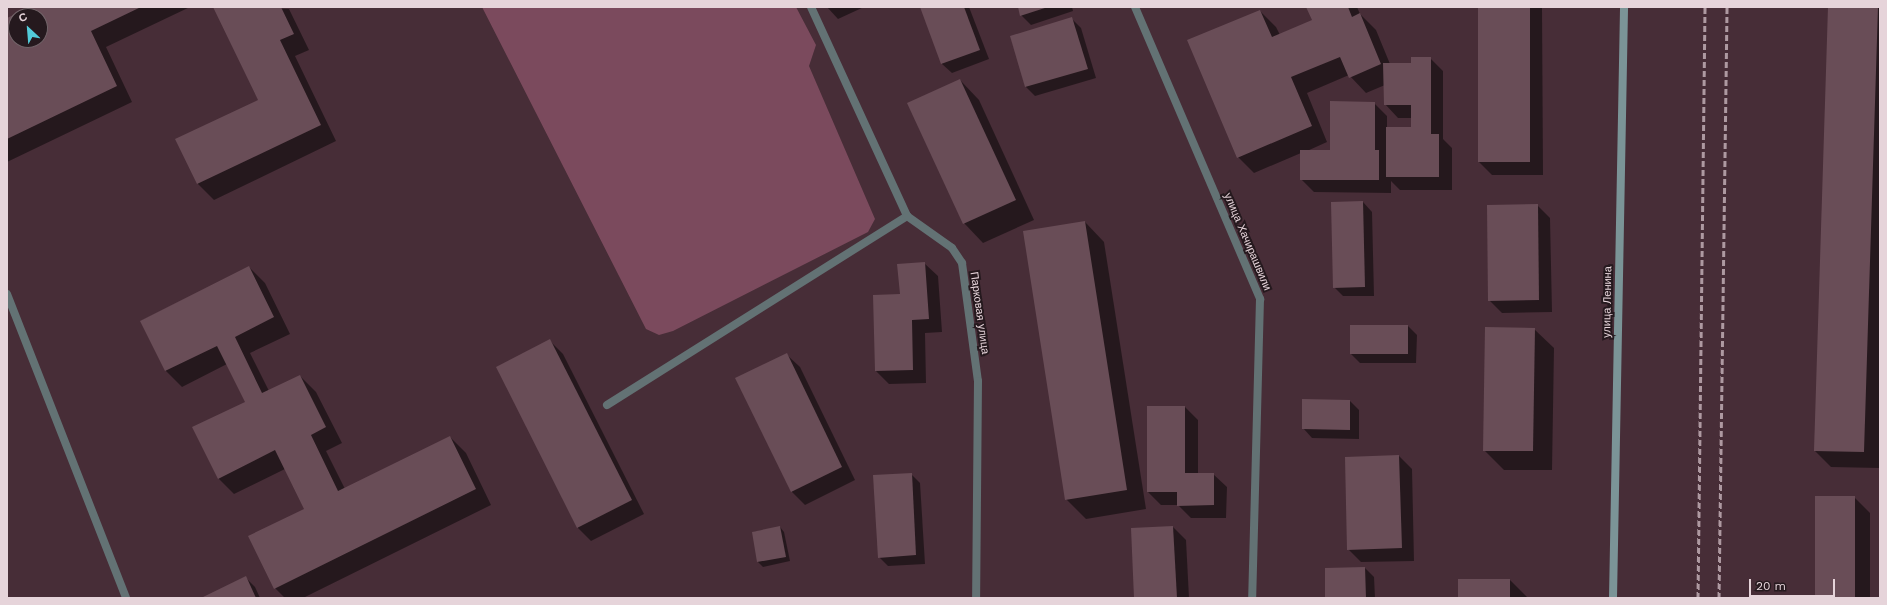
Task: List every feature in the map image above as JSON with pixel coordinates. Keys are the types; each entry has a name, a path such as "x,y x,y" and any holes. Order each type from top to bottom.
{"street":[{"name":"Парковая улица","path":"811,7 907,216 952,248 962,263 978,381 976,598"},
{"name":"улица Хачирашвили","path":"1134,7 1260,299 1252,598"},
{"name":"улица Ленина","path":"1613,598 1624,7"},
{"path":"607,405 907,216"},
{"path":"7,294 126,598"}],"shaded area":[{"path":"482,7 796,7 816,45 809,66 875,219 868,232 673,331 659,335 646,329"}],"building":[{"path":"31,7 141,7 91,31 117,86 7,139 7,18 8,48 48,48 48,8 29,8"},
{"path":"213,7 281,7 294,34 280,40 321,125 197,184 175,139 258,100"},
{"path":"920,7 964,7 980,50 941,64"},
{"path":"1018,7 1048,7 1020,16"},
{"path":"1306,7 1348,7 1352,17 1360,13 1381,64 1349,78 1340,57 1291,77 1312,126 1237,158 1187,40 1260,10 1272,37 1312,20"},
{"path":"1478,7 1530,7 1530,162 1478,162"},
{"path":"1828,7 1878,7 1864,452 1814,451"},
{"path":"1072,17 1088,69 1025,87 1010,36"},
{"path":"1411,57 1431,57 1431,134 1439,134 1439,177 1386,177 1386,127 1411,127 1411,105 1384,105 1383,63 1411,63"},
{"path":"960,79 1016,200 963,224 907,103"},
{"path":"1330,101 1375,102 1375,150 1379,150 1379,180 1300,180 1300,150 1330,150"},
{"path":"1363,201 1365,287 1333,288 1331,202"},
{"path":"1538,204 1539,300 1488,301 1487,205"},
{"path":"1085,221 1127,490 1065,500 1023,231"},
{"path":"925,262 929,319 912,320 913,370 875,371 873,295 900,294 897,264"},
{"path":"249,266 274,317 235,337 262,393 300,375 326,427 311,435 338,491 450,436 476,489 274,589 248,536 304,509 275,450 218,479 192,427 245,402 217,346 165,371 140,321"},
{"path":"1350,325 1408,325 1408,354 1350,354"},
{"path":"1485,327 1535,328 1533,451 1483,451"},
{"path":"550,339 632,500 577,528 496,367"},
{"path":"787,353 842,467 791,492 735,378"},
{"path":"1302,399 1350,400 1350,430 1302,429"},
{"path":"1147,406 1185,406 1185,473 1214,473 1214,505 1177,506 1177,492 1147,492"},
{"path":"1399,455 1402,548 1347,550 1345,457"},
{"path":"912,473 916,555 878,558 873,475"},
{"path":"1815,496 1855,496 1855,598 1815,598"},
{"path":"780,526 786,557 757,562 752,532"},
{"path":"1173,526 1177,598 1134,598 1131,528"},
{"path":"1365,567 1366,598 1325,598 1325,568"},
{"path":"246,576 256,598 201,598"},
{"path":"1458,579 1510,579 1510,598 1458,598"}],"railway":[{"path":"1698,598 1705,7"},
{"path":"1719,598 1727,7"}]}
